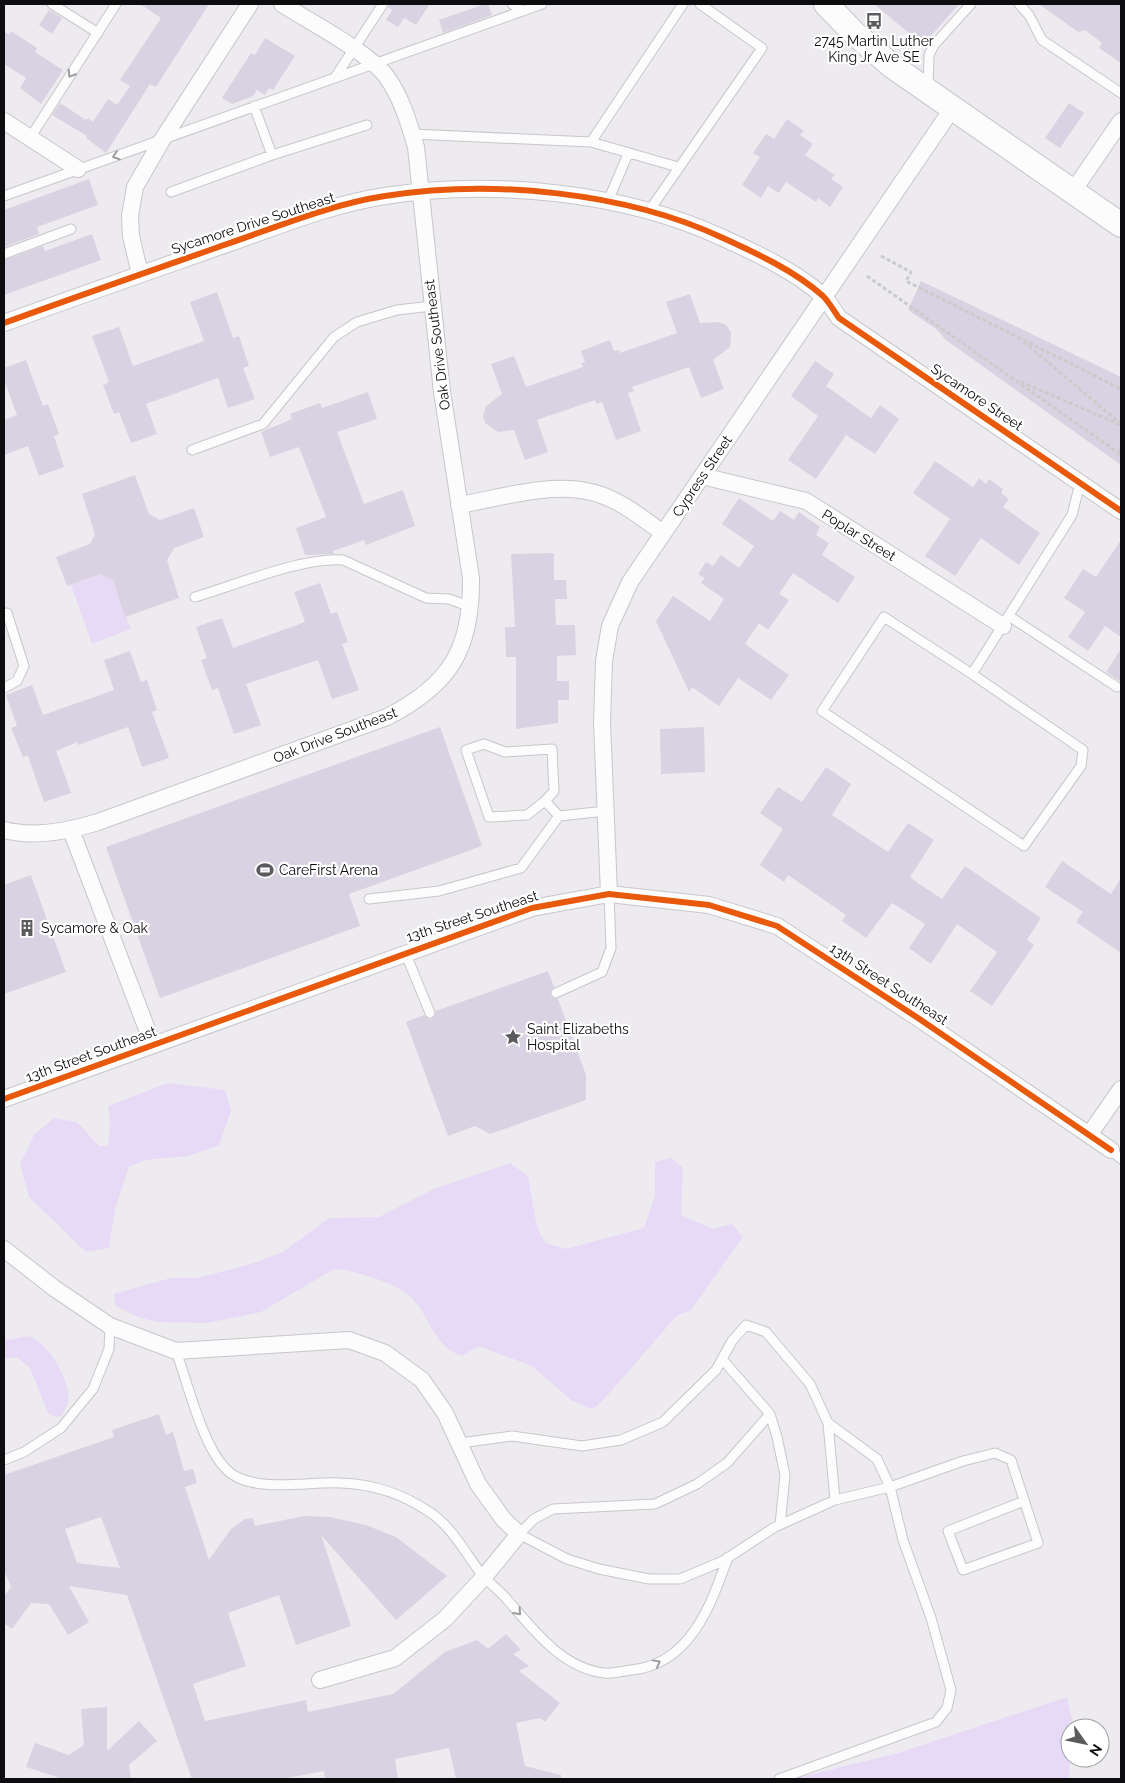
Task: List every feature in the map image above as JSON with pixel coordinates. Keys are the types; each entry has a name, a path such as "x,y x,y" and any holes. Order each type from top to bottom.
{"main road":[{"path":"826,4 877,53 952,108 1121,225"}],"street":[{"path":"140,274 131,236 130,216 135,187 162,140 250,4"},
{"name":"Oak Drive Southeast","path":"4,830 46,833 71,830 387,717 414,703 434,687 450,666 465,637 471,607 470,578 442,392 416,146 396,91 374,63 282,4"},
{"name":"Cypress Street","path":"609,894 602,722 604,661 610,626 630,582 952,108"},
{"path":"4,121 78,169"},
{"path":"1073,191 1121,121"},
{"name":"Sycamore Drive Southeast","path":"4,322 318,213 384,196 420,192 507,189 608,201 690,224 741,246 801,280 825,297"},
{"name":"Sycamore Street","path":"825,297 839,318 1121,511"},
{"name":"Poplar Street","path":"702,476 806,501 1006,621"},
{"path":"459,505 566,488 592,492 611,499 664,533"},
{"path":"71,830 153,1045"},
{"name":"13th Street Southeast","path":"4,1099 405,952 532,908 609,894 709,905 777,926 918,1018 1116,1155"},
{"path":"1089,1135 1121,1088"},
{"path":"4,1249 54,1288 110,1326 176,1351 349,1340 385,1353 422,1380 445,1413 478,1484 504,1520 519,1534 484,1577 445,1619 395,1658 320,1680"}],"lane":[{"path":"52,4 98,33"},
{"path":"30,138 116,4"},
{"path":"336,76 383,4"},
{"path":"512,4 523,10"},
{"path":"4,196 542,4"},
{"path":"590,142 683,4"},
{"path":"649,211 762,48 700,4"},
{"path":"928,91 929,55 934,45 971,4"},
{"path":"1019,4 1029,15 1042,40 1121,93"},
{"path":"254,106 272,155"},
{"path":"171,192 272,155 368,125"},
{"path":"412,134 590,142 678,167"},
{"path":"608,201 628,154"},
{"path":"4,254 71,229"},
{"path":"192,450 263,424 334,337 357,322 398,310 432,306"},
{"path":"972,674 1072,515 1080,483"},
{"path":"195,597 295,566 333,559 343,560 426,598 449,599 471,607"},
{"path":"4,688 17,681 24,666 7,613"},
{"path":"884,616 972,674 1083,750 1081,766 1024,846 822,711 884,616"},
{"path":"1006,621 1117,687"},
{"path":"484,744 505,752 552,749 554,791 545,802 527,816 489,817 466,750 484,744"},
{"path":"545,802 559,816"},
{"path":"369,899 439,892 521,868 559,816 606,811"},
{"path":"556,993 602,972 611,948 609,894"},
{"path":"405,952 430,1013"},
{"path":"460,1443 512,1436 582,1446 621,1440 663,1422 716,1370 732,1341 746,1325 766,1332 810,1384 828,1423 835,1500"},
{"path":"4,1460 24,1452 61,1428 93,1389 109,1349 110,1326"},
{"path":"176,1351 210,1446 226,1470 250,1483 342,1483 389,1490 433,1514 461,1545 484,1577 545,1642 573,1663 604,1673 645,1669 674,1654 698,1629 714,1596 728,1557"},
{"path":"722,1359 770,1414 778,1437 785,1475 780,1525"},
{"path":"770,1414 727,1463 697,1484 655,1504 553,1509 534,1519 519,1534 567,1559 599,1569 649,1579 680,1579 728,1557 780,1525 835,1500 890,1487 963,1461 994,1453 1010,1460 1024,1501 1038,1543 963,1570 948,1531 1024,1501"},
{"path":"779,1779 936,1722 947,1708 951,1690 931,1618 903,1540 890,1487 877,1459 828,1423"}],"path":[{"path":"881,256 911,272 906,281 1121,389"},
{"path":"867,276 1120,454 1121,444"},
{"path":"1019,338 1121,424"},
{"path":"1014,379 1121,424"}],"shaded area":[{"path":"100,574 112,578 131,629 92,644 71,585"},
{"path":"168,1083 225,1090 231,1111 219,1145 188,1156 145,1160 129,1167 115,1209 109,1248 86,1252 29,1197 20,1164 34,1135 54,1118 77,1122 99,1146 108,1146 110,1126 108,1106"},
{"path":"671,1158 683,1168 681,1215 713,1229 732,1224 743,1237 691,1310 678,1315 605,1398 596,1407 590,1409 571,1400 532,1366 478,1346 462,1356 452,1352 438,1338 417,1304 404,1291 374,1278 342,1270 334,1269 261,1312 207,1323 157,1322 138,1317 116,1306 114,1294 171,1278 198,1278 251,1264 283,1252 329,1218 379,1217 434,1189 510,1163 528,1176 540,1234 546,1243 566,1249 644,1228 655,1196 655,1162"},
{"path":"28,1336 43,1346 57,1363 62,1373 68,1393 68,1401 61,1416 55,1417 48,1413 30,1368 17,1357 4,1359 4,1338 8,1340"},
{"path":"1067,1697 1072,1718 1060,1718 1060,1768 1070,1768 1069,1779 793,1779 898,1753"}],"building":[{"path":"140,4 209,4 156,87 150,84 106,153 86,138 87,136 52,115 60,103 86,120 88,118 93,122 108,99 117,105 130,86 120,80 161,18"},
{"path":"389,4 430,4 416,25 404,18 398,27 386,20 392,10 388,7"},
{"path":"488,4 492,15 443,33 439,20"},
{"path":"874,4 959,4 923,45"},
{"path":"1039,4 1121,4 1121,63 1099,48 1102,43 1085,30 1078,32"},
{"path":"49,10 62,18 52,34 39,25"},
{"path":"4,31 9,35 11,31 37,48 35,52 63,70 41,104 20,88 26,78 4,64"},
{"path":"265,38 295,56 273,90 269,88 265,95 257,90 253,96 232,104 222,98 251,53 255,55"},
{"path":"1069,103 1084,113 1060,148 1045,138"},
{"path":"787,119 804,131 800,135 813,144 805,155 835,175 831,179 843,187 830,207 818,198 816,202 786,182 779,193 768,186 761,198 742,185 760,157 753,153 766,134 774,139"},
{"path":"89,179 98,205 37,227 39,234 4,247 4,210"},
{"path":"92,234 101,260 4,295 4,260 43,246 45,251"},
{"path":"921,281 1121,377 1121,465 946,340 936,329 908,310"},
{"path":"217,292 233,338 239,336 249,366 243,368 255,399 228,408 218,378 146,404 157,434 131,443 119,412 114,414 103,385 109,382 92,336 119,327 133,366 204,341 190,302"},
{"path":"690,294 700,323 719,322 726,325 731,332 730,347 713,360 724,389 701,398 689,367 632,387 634,391 628,393 641,431 616,440 602,402 596,404 595,400 537,420 548,452 525,460 514,430 498,432 485,423 483,416 486,406 502,394 491,364 514,356 526,387 583,367 581,363 585,362 581,351 610,340 614,351 619,350 620,353 677,333 666,302"},
{"path":"26,360 43,406 48,404 59,434 54,436 64,467 39,476 28,446 4,455 4,420 17,415 4,380 4,368"},
{"path":"815,361 834,374 826,386 871,418 880,405 899,419 875,454 846,435 816,479 788,460 818,416 791,396"},
{"path":"368,392 377,419 337,432 364,504 403,490 415,526 366,545 364,540 333,551 334,554 305,555 296,528 326,517 299,447 270,457 261,432 292,419 290,414 320,403 322,408"},
{"path":"935,461 973,487 979,478 986,484 989,479 1003,489 1001,493 1009,499 1003,507 1040,533 1019,565 981,538 955,576 925,556 950,519 913,493"},
{"path":"135,475 149,514 160,520 194,508 204,537 174,548 167,560 179,598 125,617 113,580 100,574 67,586 56,557 90,544 95,534 82,494"},
{"path":"739,498 773,521 780,511 794,520 799,512 820,527 816,535 829,543 822,555 855,577 838,603 793,573 779,594 789,600 768,630 759,623 745,644 789,675 771,700 738,678 719,706 692,687 689,692 656,621 673,596 710,621 724,599 701,583 705,578 698,574 706,562 713,566 721,555 739,568 754,546 722,524"},
{"path":"1121,540 1121,637 1105,626 1088,651 1068,637 1085,612 1064,598 1083,569 1096,577"},
{"path":"554,553 554,580 566,580 567,599 555,599 556,625 575,625 576,655 557,656 557,681 569,681 569,700 558,700 558,723 516,729 516,657 506,657 505,627 515,627 511,554"},
{"path":"320,583 331,614 337,612 348,642 342,644 359,690 332,699 318,660 246,684 261,725 234,734 218,688 212,690 201,660 207,658 196,627 222,618 233,648 305,622 294,592"},
{"path":"1121,649 1121,682 1106,672"},
{"path":"130,651 141,682 147,680 157,710 152,712 169,758 142,767 128,727 78,745 77,742 56,751 71,793 44,802 28,756 23,757 11,728 17,726 6,695 32,685 43,715 114,690 104,660"},
{"name":"CareFirst Arena","path":"440,727 482,846 349,894 360,926 160,998 106,847"},
{"path":"704,727 705,772 661,774 660,729"},
{"path":"826,767 851,784 832,815 888,852 908,823 934,840 910,877 918,883 942,899 965,866 1041,918 1027,940 1034,945 992,1006 970,991 997,952 957,924 931,964 909,948 925,924 892,903 866,938 842,921 846,915 788,875 784,882 760,865 783,829 760,813 778,787 802,802"},
{"path":"1062,861 1111,894 1121,878 1121,953 1076,922 1083,912 1045,887"},
{"name":"Sycamore & Oak","path":"31,875 66,972 4,994 4,885"},
{"path":"548,971 554,987 550,995 558,999 586,1075 586,1100 490,1134 475,1126 448,1136 406,1022 424,1015 432,1019 436,1011"},
{"path":"159,1414 166,1435 173,1432 184,1471 193,1469 197,1483 185,1487 209,1560 231,1529 245,1519 253,1518 255,1526 304,1516 330,1517 366,1525 396,1537 447,1576 396,1620 321,1535 351,1626 296,1645 279,1595 228,1613 246,1666 193,1684 205,1721 306,1700 308,1712 393,1694 445,1652 477,1640 488,1649 506,1634 521,1650 513,1654 529,1666 519,1671 560,1703 545,1722 540,1718 516,1723 525,1766 561,1775 561,1779 456,1779 449,1748 395,1759 398,1779 325,1779 324,1771 282,1779 192,1779 127,1595 69,1586 89,1622 68,1635 49,1604 31,1603 12,1629 4,1623 4,1596 11,1587 4,1570 4,1475 114,1437 112,1430","holes":["101,1517 120,1568 77,1563 65,1529"]},
{"path":"107,1707 107,1751 139,1721 157,1741 129,1765 131,1779 63,1779 26,1767 35,1743 69,1755 84,1745 81,1709"}],"cycle path":[{"path":"4,323 306,216 345,204 385,196 426,191 469,189 557,193 601,200 685,222 762,256 800,278 823,296 839,318 1121,511"},
{"path":"4,1099 532,908 609,894 709,905 777,926 918,1018 1111,1150"}],"place":[{"name":"2745 Martin Luther King Jr Ave SE","path":"874,21"},
{"name":"CareFirst Arena","path":"265,870"},
{"name":"Sycamore & Oak","path":"27,928"},
{"name":"Saint Elizabeths Hospital","path":"513,1037"}]}
